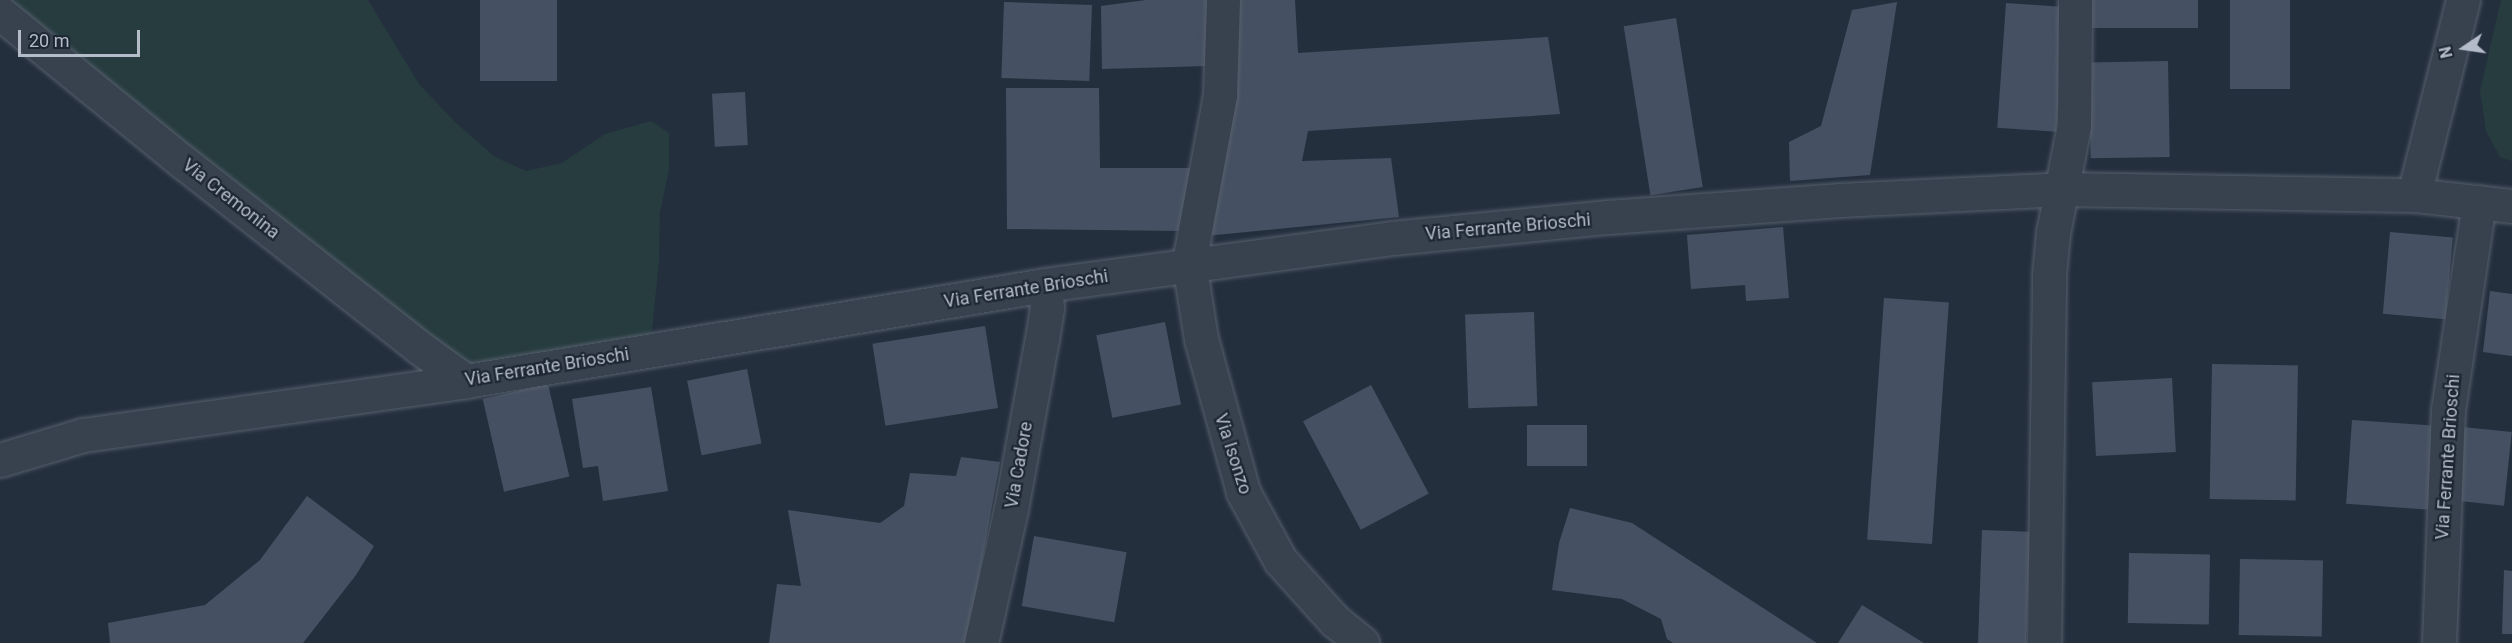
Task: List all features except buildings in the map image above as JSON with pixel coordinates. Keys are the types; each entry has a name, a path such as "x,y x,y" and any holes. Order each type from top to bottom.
{"street":[{"name":"Via Isonzo","path":"1223,0 1220,95 1189,263 1201,339 1243,492 1280,561 1335,621 1362,643"},
{"path":"2044,643 2049,275 2053,233 2074,125 2075,0"},
{"path":"2414,195 2463,0"},
{"name":"Via Cremonina","path":"0,13 183,162 465,381"},
{"name":"Via Ferrante Brioschi","path":"2,458 83,435 465,381 1189,263 1392,238 1608,217 1840,200 2063,189 2414,195 2512,206"},
{"name":"Via Ferrante Brioschi","path":"2439,643 2448,410 2479,202"},
{"name":"Via Cadore","path":"981,643 1011,509 1042,339 1047,308 1045,285"}],"green space":[{"path":"0,0 368,0 419,84 453,120 495,157 526,171 562,163 605,134 651,121 669,133 669,170 660,212 659,261 650,351 466,381"},
{"path":"2501,0 2512,0 2512,161 2500,157 2486,131 2480,91"}]}
